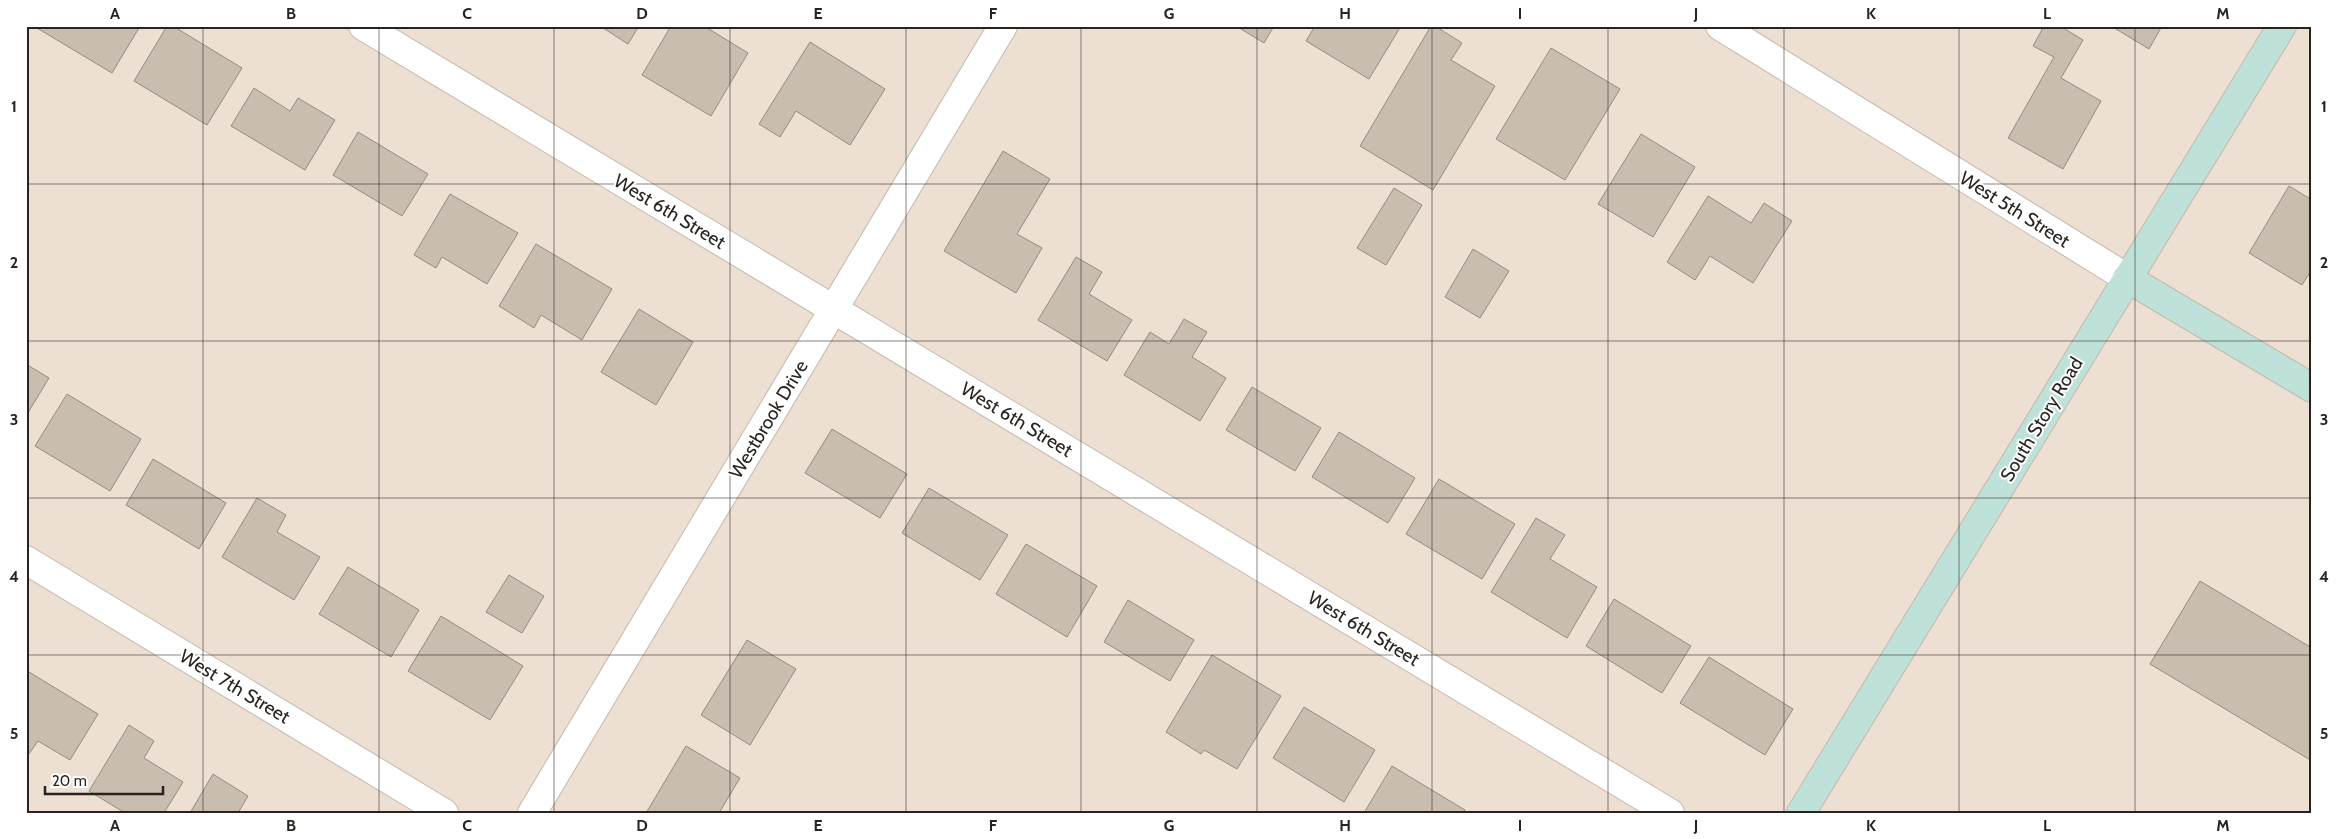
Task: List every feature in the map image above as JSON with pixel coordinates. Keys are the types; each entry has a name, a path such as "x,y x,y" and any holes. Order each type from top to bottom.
{"main road":[{"name":"South Story Road","path":"1801,813 2282,26"},
{"name":"West 5th Street","path":"2127,278 2312,388"}],"street":[{"name":"West 6th Street","path":"363,26 1670,813"},
{"name":"Westbrook Drive","path":"532,813 1003,26"},
{"name":"West 5th Street","path":"1720,26 2127,278"},
{"name":"West 7th Street","path":"26,560 444,813"}],"building":[{"path":"38,26 136,26 139,28 112,73 37,28"},
{"path":"167,26 173,26 242,68 207,125 134,81"},
{"path":"600,26 639,26 628,44"},
{"path":"671,26 704,26 748,53 711,116 642,75"},
{"path":"1236,26 1274,26 1264,43"},
{"path":"1315,26 1401,26 1369,79 1306,41"},
{"path":"1431,26 1435,26 1462,43 1451,60 1495,86 1433,190 1360,146"},
{"path":"2044,26 2060,26 2083,40 2061,78 2101,101 2063,169 2008,138 2054,57 2033,46"},
{"path":"2111,26 2162,26 2149,49"},
{"path":"810,42 885,89 850,145 796,111 780,137 759,124"},
{"path":"1551,48 1620,89 1565,180 1496,139"},
{"path":"254,88 290,111 298,98 335,120 305,170 231,126"},
{"path":"358,132 428,174 402,216 333,175"},
{"path":"1641,134 1695,167 1653,237 1598,204"},
{"path":"1003,151 1050,179 1017,234 1042,248 1016,293 944,251"},
{"path":"2289,186 2312,200 2312,269 2302,285 2249,253"},
{"path":"1394,188 1422,205 1386,265 1357,248"},
{"path":"450,194 518,233 487,284 442,257 436,268 414,255"},
{"path":"1708,196 1751,223 1764,203 1792,221 1753,283 1710,256 1695,280 1667,262"},
{"path":"536,244 612,289 582,340 541,315 534,328 499,306"},
{"path":"1473,249 1509,271 1480,318 1445,297"},
{"path":"1076,257 1102,272 1089,294 1132,320 1107,361 1038,320"},
{"path":"639,309 693,342 656,405 601,372"},
{"path":"1184,319 1207,332 1192,357 1226,378 1200,421 1124,375 1150,332 1169,344"},
{"path":"26,364 49,378 26,416"},
{"path":"1252,387 1321,428 1295,471 1226,430"},
{"path":"67,394 141,439 110,491 35,446"},
{"path":"832,429 907,474 880,518 805,473"},
{"path":"1339,432 1415,478 1388,523 1312,477"},
{"path":"153,459 226,503 199,549 126,505"},
{"path":"1439,479 1515,524 1482,579 1406,534"},
{"path":"929,488 1008,535 980,580 902,533"},
{"path":"257,498 286,515 277,532 320,557 294,600 222,557"},
{"path":"1536,518 1565,535 1550,559 1597,587 1567,638 1491,592"},
{"path":"1026,544 1097,586 1067,637 996,594"},
{"path":"348,567 419,610 391,657 319,614"},
{"path":"509,575 544,596 522,633 486,612"},
{"path":"2200,581 2312,648 2312,761 2150,664"},
{"path":"1614,599 1691,646 1662,693 1586,646"},
{"path":"1128,600 1194,640 1170,681 1104,642"},
{"path":"441,616 523,666 490,720 408,671"},
{"path":"747,640 796,669 750,745 701,715"},
{"path":"1212,655 1281,696 1237,769 1204,750 1201,754 1166,732"},
{"path":"1709,657 1793,709 1765,755 1680,703"},
{"path":"29,672 98,714 70,760 38,741 26,758 26,676"},
{"path":"1304,707 1375,750 1344,802 1273,758"},
{"path":"129,725 154,741 144,758 183,782 164,813 125,813 89,791"},
{"path":"686,746 740,778 719,813 646,813"},
{"path":"1392,766 1465,810 1463,813 1364,813"},
{"path":"213,774 248,796 238,813 190,813"}]}
